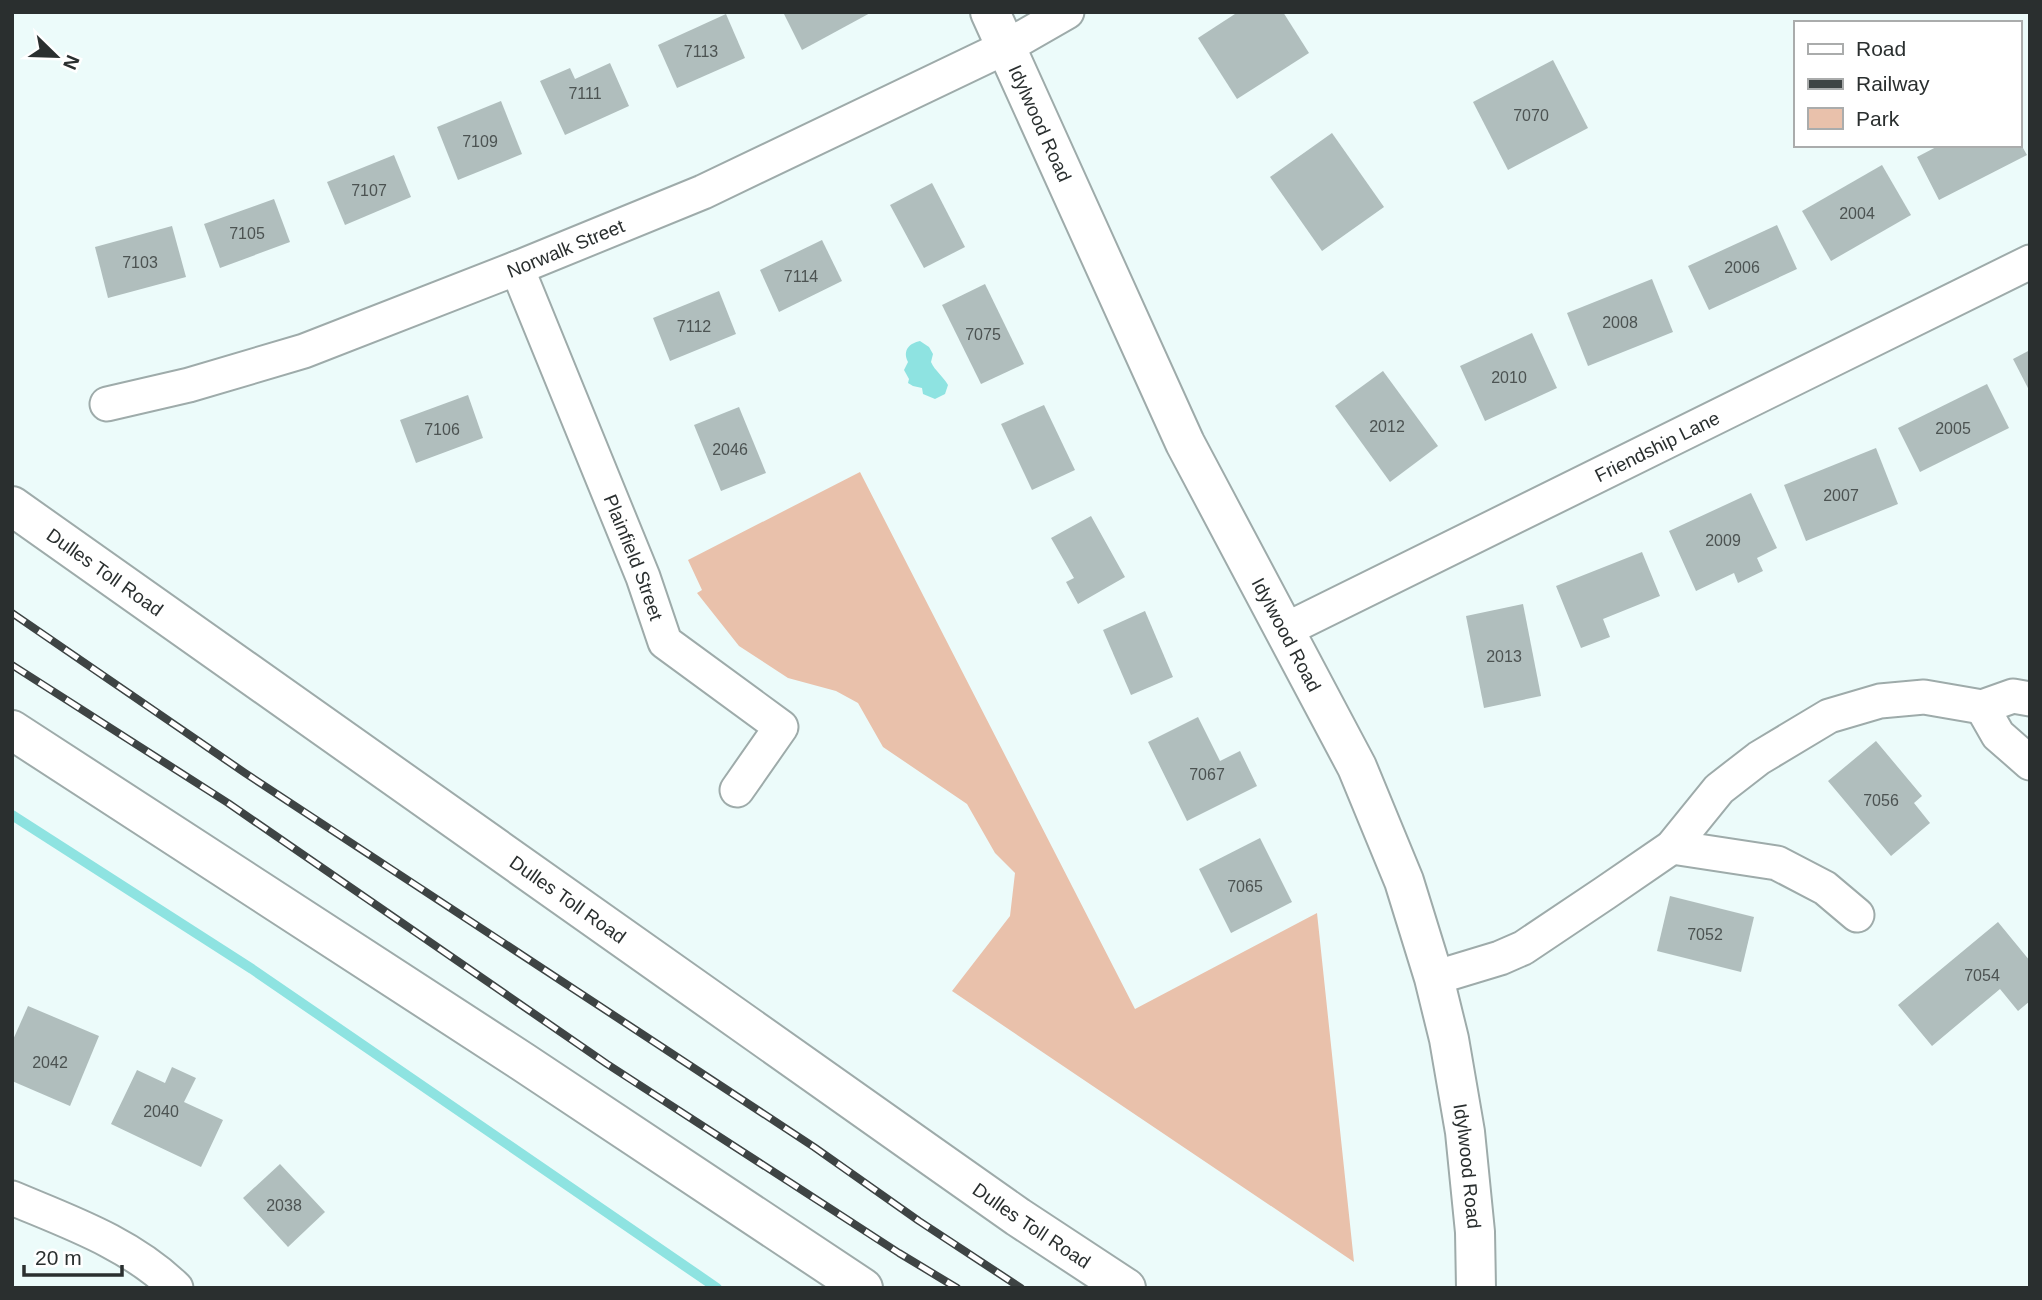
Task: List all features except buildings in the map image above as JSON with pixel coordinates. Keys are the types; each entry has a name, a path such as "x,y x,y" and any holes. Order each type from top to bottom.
{"main road":[{"name":"Idylwood Road","path":"990,12 1185,443 1357,767 1404,881 1434,978 1449,1039 1465,1132 1475,1232 1476,1288"},
{"name":"Dulles Toll Road","path":"12,506 1018,1217 1126,1288"},
{"path":"12,730 523,1062 863,1288"}],"street":[{"name":"Norwalk Street","path":"107,404 189,385 304,351 517,268 703,192 1006,47 1067,12"},
{"name":"Friendship Lane","path":"1285,630 2030,262"},
{"name":"Plainfield Street","path":"517,268 643,577 665,642 781,727 737,790"},
{"path":"1434,978 1500,958 1523,948 1672,847 1719,789 1759,758 1829,716 1880,701 1924,697 1982,707 2012,696 2030,699"},
{"path":"1982,707 1998,735 2030,763"},
{"path":"1672,847 1777,863 1825,888 1857,915"},
{"path":"12,1198 127,1250 176,1288"}],"green space":[{"path":"860,472 1135,1009 1317,913 1354,1262 952,991 1010,916 1015,873 995,853 967,804 883,747 858,703 836,691 788,678 739,646 697,593 702,590 688,560"}],"water":[{"path":"920,341 929,347 933,354 931,362 948,385 945,394 935,399 923,394 922,388 908,383 909,379 904,370 908,362 908,348"}],"waterway":[{"path":"12,815 252,969 717,1288"}],"railway":[{"path":"12,613 245,773 814,1147 1021,1288"},
{"path":"12,665 228,803 607,1064 957,1288"}]}
